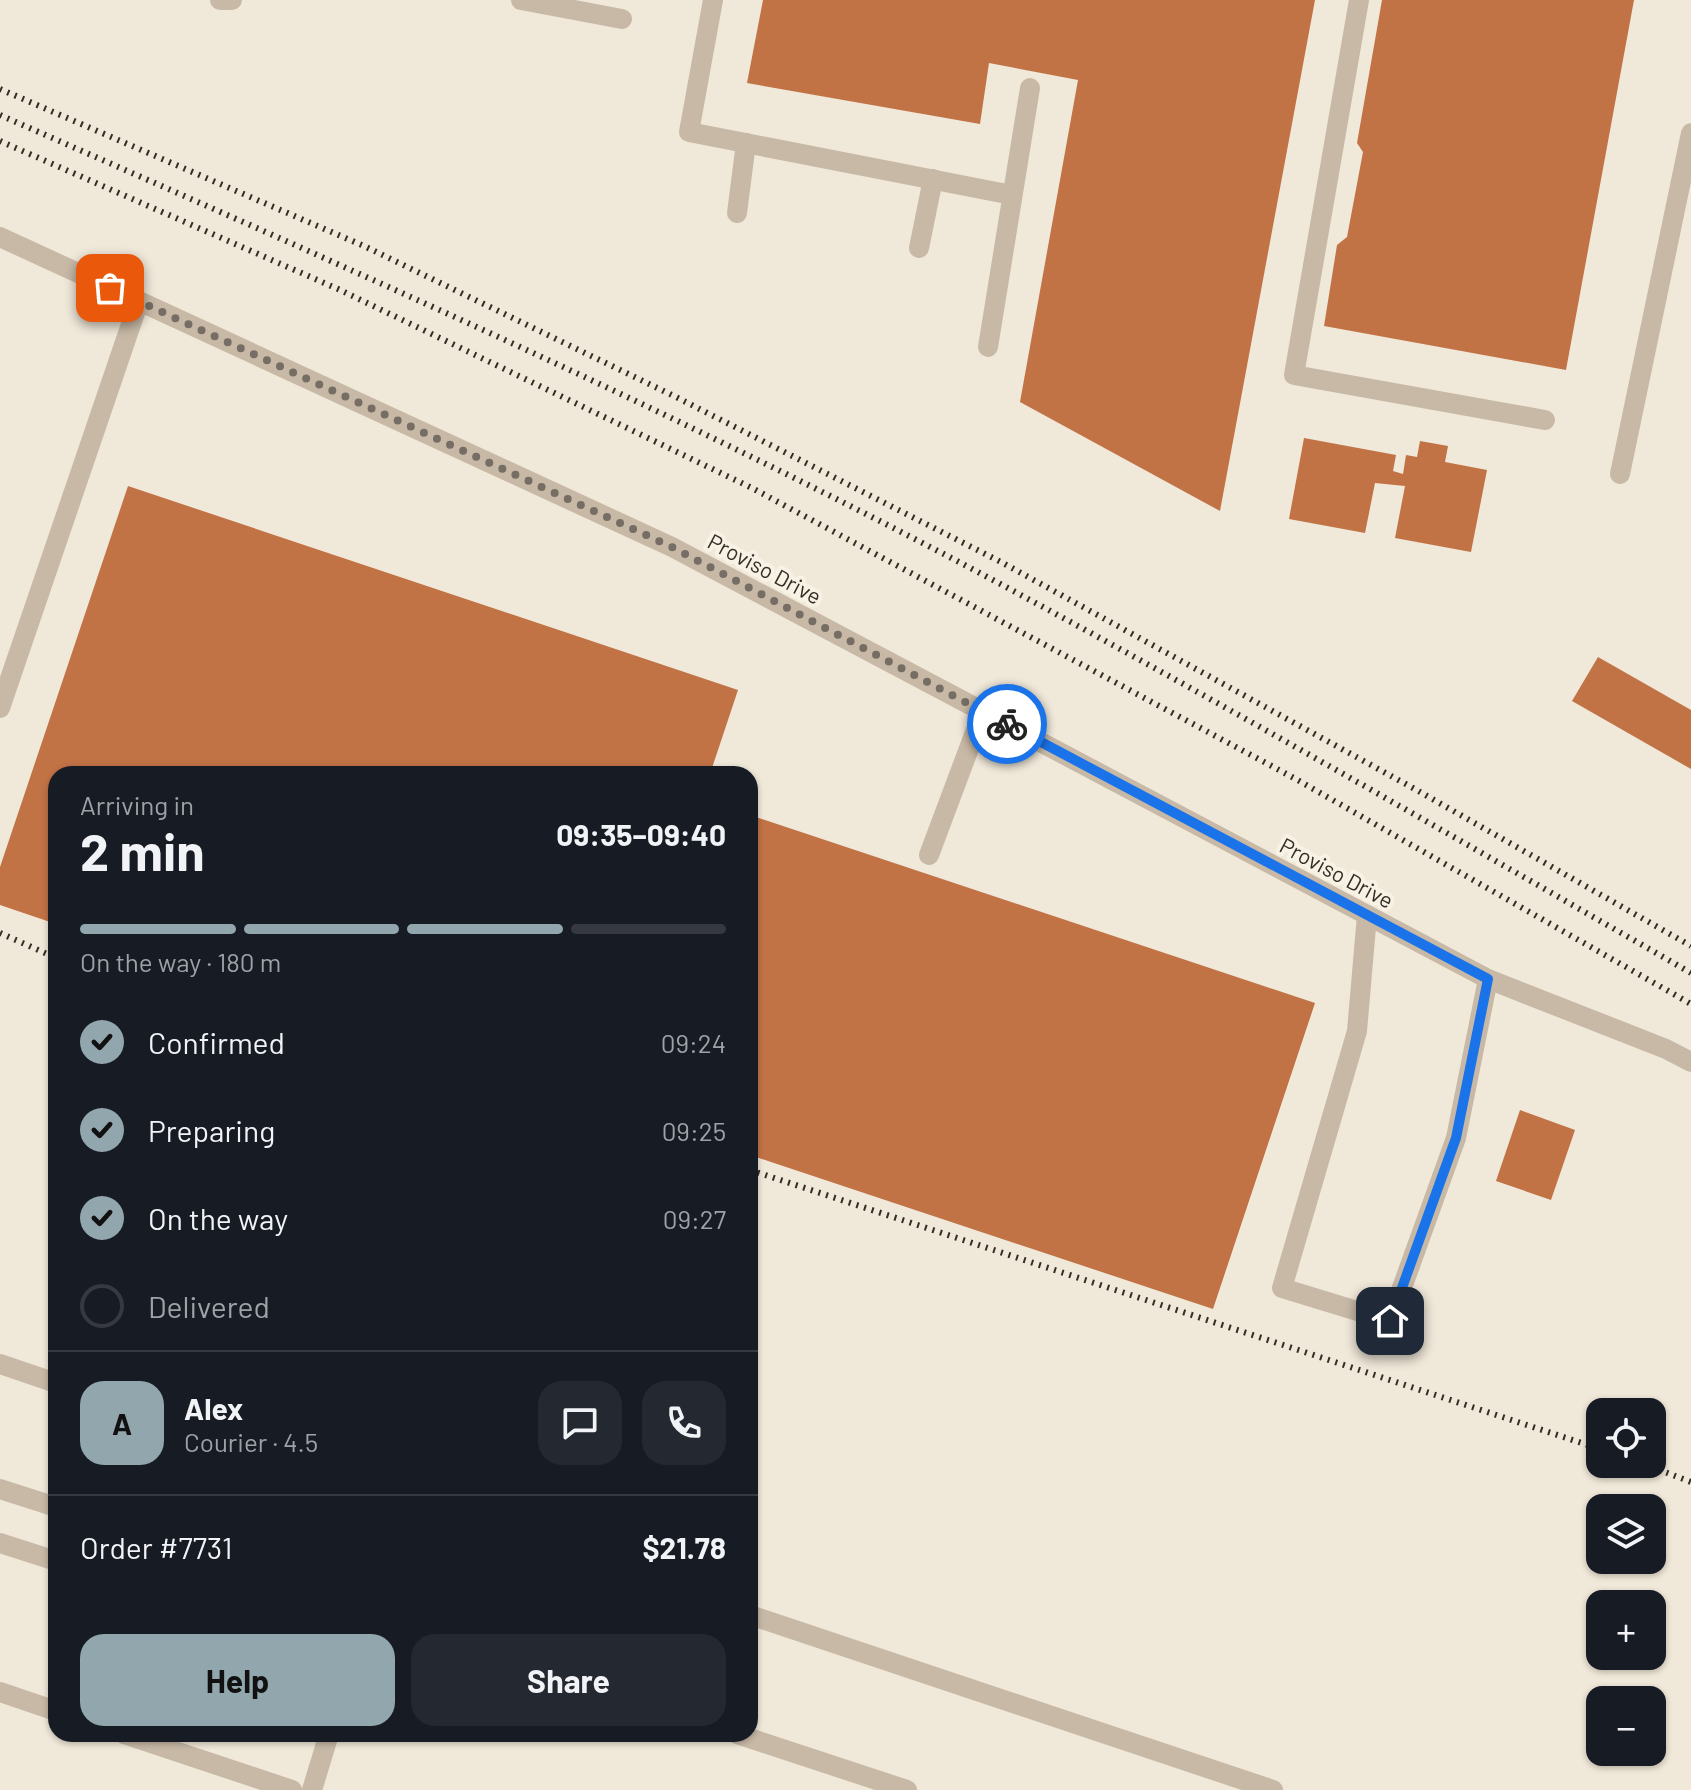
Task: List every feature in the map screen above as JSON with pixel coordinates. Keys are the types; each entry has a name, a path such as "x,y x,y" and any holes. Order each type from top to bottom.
{"street":[{"path":"220,0 232,0"},
{"path":"521,0 622,19"},
{"path":"713,0 689,132 1012,195"},
{"path":"1359,0 1294,375 1545,420"},
{"path":"988,347 1030,88"},
{"path":"1620,474 1691,133"},
{"path":"737,213 746,143"},
{"path":"919,248 933,179"},
{"name":"Proviso Drive","path":"0,237 672,547 1488,979 1666,1049 1691,1062"},
{"path":"0,708 139,301"},
{"path":"929,855 983,711"},
{"path":"1367,915 1357,1031 1282,1288 1390,1321 1456,1138 1488,979"},
{"path":"0,1364 48,1380"},
{"path":"0,1489 48,1504"},
{"path":"0,1543 48,1558"},
{"path":"758,1618 1273,1790"},
{"path":"0,1692 48,1708"},
{"path":"758,1741 907,1790"},
{"path":"148,1742 292,1790"},
{"path":"312,1790 327,1742"}],"building":[{"path":"763,0 1315,0 1220,511 1020,402 1078,80 989,63 980,124 747,83"},
{"path":"1382,0 1634,0 1566,370 1324,326 1337,245 1347,237 1363,152 1357,143"},
{"path":"1304,438 1396,455 1393,471 1403,474 1406,455 1417,457 1420,441 1448,446 1445,462 1487,470 1471,552 1395,538 1405,486 1375,483 1365,533 1289,519"},
{"path":"128,486 738,690 713,766 48,766 48,921 0,905 0,867"},
{"path":"1598,657 1691,710 1691,769 1572,701"},
{"path":"758,818 1315,1003 1213,1309 758,1158"},
{"path":"1520,1110 1575,1130 1551,1200 1496,1181"}],"railway":[{"path":"0,89 364,246 674,396 1001,562 1413,788 1691,946"},
{"path":"0,115 501,338 749,455 993,580 1169,676 1691,973"},
{"path":"0,141 338,289 752,488 1294,778 1691,1004"},
{"path":"0,933 48,954"},
{"path":"758,1173 1586,1444"},
{"path":"1666,1472 1691,1482"}],"way so far":[{"path":"110,288 672,547 1007,724"}],"route":[{"path":"1007,724 1488,979 1456,1138 1390,1321"}]}
